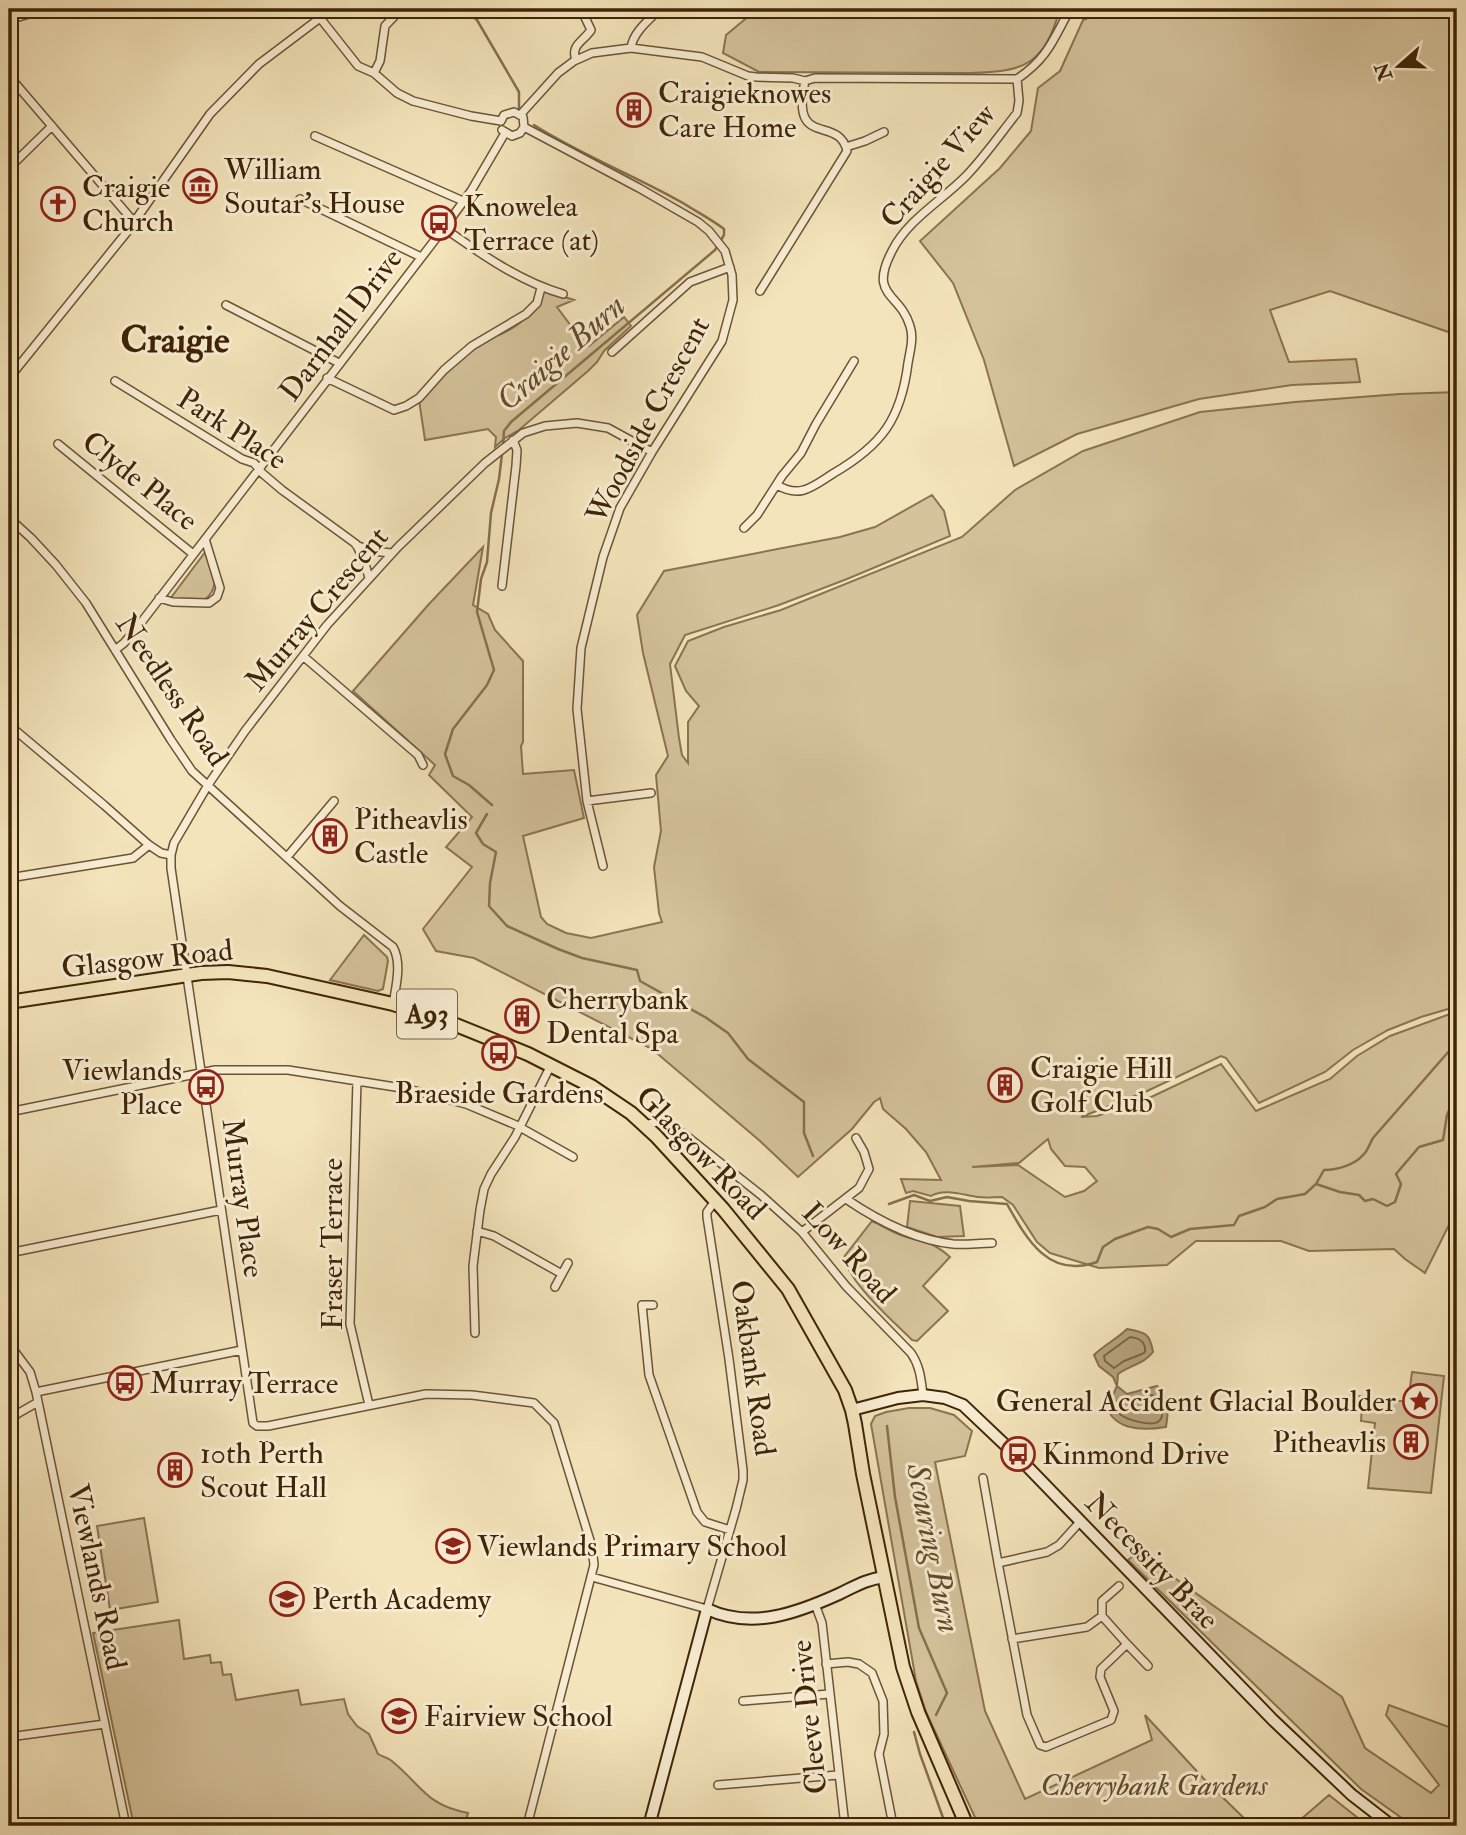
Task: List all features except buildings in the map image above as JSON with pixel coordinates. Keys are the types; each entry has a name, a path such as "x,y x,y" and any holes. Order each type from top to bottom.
{"main road":[{"name":"Glasgow Road","path":"9,1002 186,975 214,972 255,974 393,1004 462,1027 551,1065 609,1097 645,1125 715,1201 788,1289 843,1387 852,1410 903,1667 914,1701 967,1826"},
{"name":"Necessity Brae","path":"852,1410 898,1398 923,1395 945,1398 963,1405 1022,1461 1306,1752 1392,1826"},
{"path":"707,1609 733,1616 768,1618 789,1615 868,1579 884,1577"},
{"name":"Oakbank Road","path":"649,1826 707,1609"}],"street":[{"path":"9,20 45,9"},
{"path":"313,9 358,66 374,73 397,93 413,101 501,121"},
{"path":"374,73 380,61 385,26 401,9"},
{"path":"576,60 576,45 591,30 581,9"},
{"path":"632,48 636,33 660,9"},
{"path":"521,114 558,73 576,60 592,53 632,48 702,57 756,78 793,78 805,81 815,78 1017,79 1038,63 1051,47 1070,9"},
{"path":"9,378 134,222 210,114 259,65 320,18"},
{"path":"9,76 134,222"},
{"name":"Craigie View","path":"777,485 792,492 802,491 855,461 879,440 887,429 902,396 912,338 906,317 886,291 882,281 892,250 911,225 967,174 1017,113 1017,79"},
{"path":"760,290 845,155 846,147 834,132 809,125 803,105 805,81"},
{"path":"511,112 521,114 524,127 520,134 512,136 505,133 501,127 504,115 511,112"},
{"path":"9,168 52,126"},
{"name":"Woodside Crescent","path":"524,127 687,214 714,236 725,251 730,267 733,300 722,341 620,508 603,557 581,648 577,709 587,801 603,866"},
{"path":"846,147 884,132"},
{"name":"Darnhall Drive","path":"115,650 124,643 444,228 505,133"},
{"path":"316,136 463,201"},
{"path":"300,199 421,257"},
{"path":"444,228 495,263 541,288 563,294"},
{"path":"612,352 690,282 730,267"},
{"path":"327,378 394,410 407,406 419,398 444,370 472,346 526,314 537,303 541,288"},
{"path":"226,305 339,363"},
{"path":"744,528 757,515 782,476 801,453 854,361"},
{"name":"Park Place","path":"115,381 242,459 254,463 282,489 355,544 371,551 392,553"},
{"name":"Murray Crescent","path":"186,975 171,868 174,843 208,785 245,731 327,625 392,553 485,463 523,433 545,426 577,423 608,428 652,452"},
{"path":"502,586 516,466 517,450 513,440"},
{"name":"Clyde Place","path":"58,444 193,554"},
{"name":"Needless Road","path":"9,518 66,577 199,779 357,921 393,947 398,967 393,1004"},
{"path":"159,598 173,602 209,603 216,597 220,588 205,539"},
{"path":"355,544 364,559 369,578"},
{"path":"303,656 418,755 423,765"},
{"path":"9,725 149,845 161,853 171,855"},
{"path":"587,801 651,793"},
{"path":"287,857 334,801"},
{"path":"9,878 133,858 149,845"},
{"name":"Murray Place","path":"186,975 253,1423 257,1426 268,1426 369,1405"},
{"path":"475,1333 473,1266 484,1189 520,1127 551,1065"},
{"path":"9,1112 201,1073 223,1070 288,1070 408,1089 466,1104 520,1127 573,1157"},
{"name":"Fraser Terrace","path":"357,1081 350,1324 369,1405"},
{"name":"Low Road","path":"645,1125 661,1121 684,1134 761,1195 802,1232 846,1286 911,1353 917,1362 923,1395"},
{"path":"802,1232 859,1188 869,1170 864,1152 856,1138"},
{"path":"846,1199 867,1213 922,1237 952,1244 992,1243"},
{"name":"Oakbank Road","path":"707,1609 743,1480 729,1359 707,1217 707,1212 715,1201"},
{"path":"9,1253 221,1210"},
{"path":"477,1231 494,1236 562,1274"},
{"path":"555,1287 568,1263"},
{"path":"653,1305 642,1306 649,1375 697,1512 705,1522 730,1530"},
{"name":"Viewlands Road","path":"9,1344 30,1372 36,1392 126,1826"},
{"path":"36,1392 242,1350"},
{"path":"369,1405 418,1395 444,1393 508,1398 534,1403 554,1423 592,1547 594,1565 527,1826"},
{"path":"9,1423 17,1414 38,1402"},
{"path":"983,1478 1027,1715 1040,1745 1046,1748 1111,1720 1114,1711 1100,1678 1101,1668 1127,1644"},
{"path":"998,1563 1048,1552 1059,1545 1080,1522"},
{"path":"592,1577 707,1609"},
{"path":"1119,1586 1102,1601 1102,1616 1148,1666"},
{"name":"Cleeve Drive","path":"815,1604 822,1623 845,1826"},
{"path":"1012,1639 1087,1627 1102,1616"},
{"path":"825,1664 859,1664 872,1673 883,1701 884,1734 879,1755 895,1826"},
{"path":"743,1701 829,1694"},
{"path":"9,1737 105,1724"},
{"path":"718,1785 838,1775"}],"green space":[{"path":"754,9 1060,9 1047,42 1030,61 1005,70 970,73 759,72 723,53 726,35 755,11"},
{"path":"1111,9 1457,9 1457,335 1330,291 1270,310 1289,362 1356,359 1360,382 1292,385 1199,399 1077,434 1014,466 984,360 953,283 920,241 1000,168 1031,131 1038,88 1060,71 1083,20"},
{"path":"542,290 574,300 557,307 589,346 624,317 631,326 604,351 588,371 495,447 496,437 488,429 425,440 419,400 474,348 523,321 536,304"},
{"path":"1457,392 1457,1002 1448,1009 1388,1030 1353,1050 1325,1072 1259,1103 1226,1058 1221,1056 1145,1092 1081,1117 1097,1116 1149,1098 1221,1064 1256,1111 1330,1079 1357,1056 1390,1036 1450,1014 1457,1008 1457,1209 1425,1273 1394,1249 1309,1251 1281,1241 1196,1241 1167,1265 1099,1268 1050,1253 1037,1242 1013,1205 1002,1197 948,1192 931,1196 913,1191 906,1193 901,1179 941,1180 926,1152 906,1129 883,1109 880,1098 852,1129 798,1177 652,1049 474,958 436,951 423,929 472,867 446,847 472,817 429,775 435,765 353,691 483,547 473,605 488,614 495,630 523,661 523,774 574,770 584,818 523,836 541,917 547,924 566,933 591,938 662,922 654,867 661,831 656,775 668,756 643,653 637,615 664,571 840,537 875,527 932,495 944,511 950,536 779,605 685,635 670,664 682,755 688,763 688,722 699,706 686,691 675,666 688,641 781,610 962,537 1015,490 1083,451 1200,412 1400,394","holes":["1048,1139 1051,1149 1065,1166 1085,1167 1097,1181 1084,1191 1065,1197 1018,1165 972,1167 1019,1163"]},
{"path":"206,551 214,577 210,595 204,600 170,599"},
{"path":"364,935 388,961 383,989 378,991 330,980"},
{"path":"910,1201 960,1206 964,1236 937,1237 907,1227"},
{"path":"872,1221 898,1234 931,1244 950,1257 923,1286 948,1311 917,1341 912,1340 863,1290 854,1279 844,1257"},
{"path":"1412,1372 1444,1376 1431,1493 1368,1488 1375,1423 1361,1421 1362,1407 1349,1406 1350,1395 1408,1402"},
{"name":"Cherrybank Gardens","path":"909,1408 930,1408 954,1415 972,1431 965,1456 935,1462 985,1711 1025,1799 1152,1740 1145,1715 1252,1826 979,1826 926,1712 916,1681 871,1424 875,1416"},
{"path":"144,1518 158,1602 110,1610 97,1526"},
{"path":"1138,1552 1342,1697 1365,1748 1431,1793 1439,1785 1386,1715 1389,1705 1457,1730 1457,1826 1413,1826 1361,1789 1128,1560"},
{"path":"179,1620 184,1659 210,1655 211,1663 221,1662 223,1675 231,1674 236,1700 298,1690 301,1705 344,1699 348,1714 357,1726 369,1734 378,1754 403,1771 433,1800 468,1813 464,1826 134,1826 93,1633"},
{"name":"Cherrybank Gardens","path":"1329,1795 1368,1826 1293,1826"}],"water":[{"path":"1127,1329 1142,1333 1148,1337 1153,1352 1118,1374 1117,1386 1113,1377 1099,1366 1094,1355"},
{"path":"1117,1386 1127,1394 1157,1386 1168,1405 1166,1427 1147,1429 1120,1423 1108,1410 1105,1399 1113,1395"}],"waterway":[{"name":"Craigie Burn","path":"464,9 477,20 519,92 519,109"},
{"name":"Craigie Burn","path":"503,447 504,431 511,422 715,250 724,235 724,229 683,203 534,125"},
{"name":"Craigie Burn","path":"492,805 469,785 453,776 445,754 453,729 487,685 494,670 477,612 502,454"},
{"name":"Craigie Burn","path":"487,814 476,833 483,844 496,852 489,906 507,926 582,958 637,970 640,981 728,1033 748,1059 804,1102 804,1133 813,1156"},
{"path":"889,1204 914,1195 930,1201 947,1197 1007,1204 1023,1231 1042,1253 1053,1261 1080,1266 1097,1262 1103,1247 1115,1239 1148,1227 1158,1229 1171,1237 1190,1229 1234,1225 1239,1216 1265,1207 1277,1199 1305,1194 1316,1184 1324,1170 1346,1166 1360,1158 1373,1138 1457,1042"},
{"path":"1316,1184 1359,1195 1365,1201 1373,1199 1387,1206 1395,1202 1401,1184 1396,1174 1419,1147 1443,1140 1447,1115 1457,1092"},
{"name":"Scouring Burn","path":"887,1426 895,1497 919,1628 947,1693 936,1715"},
{"name":"Scouring Burn","path":"914,1732 946,1826"}],"place":[{"name":"Craigieknowes Care Home","path":"634,110"},
{"name":"William Soutar's House","path":"200,186"},
{"name":"Craigie Church","path":"58,204"},
{"name":"Knowelea Terrace (at)","path":"439,223"},
{"name":"Pitheavlis Castle","path":"330,836"},
{"name":"Cherrybank Dental Spa","path":"522,1016"},
{"name":"Braeside Gardens","path":"499,1053"},
{"name":"Craigie Hill Golf Club","path":"1005,1085"},
{"name":"Viewlands Place","path":"206,1087"},
{"name":"Murray Terrace","path":"125,1383"},
{"name":"General Accident Glacial Boulder","path":"1420,1401"},
{"name":"Pitheavlis","path":"1411,1442"},
{"name":"Kinmond Drive","path":"1018,1454"},
{"name":"10th Perth Scout Hall","path":"175,1470"},
{"name":"Viewlands Primary School","path":"453,1546"},
{"name":"Perth Academy","path":"287,1599"},
{"name":"Fairview School","path":"399,1716"}],"district":[{"name":"Craigie","path":"175,340"}]}
